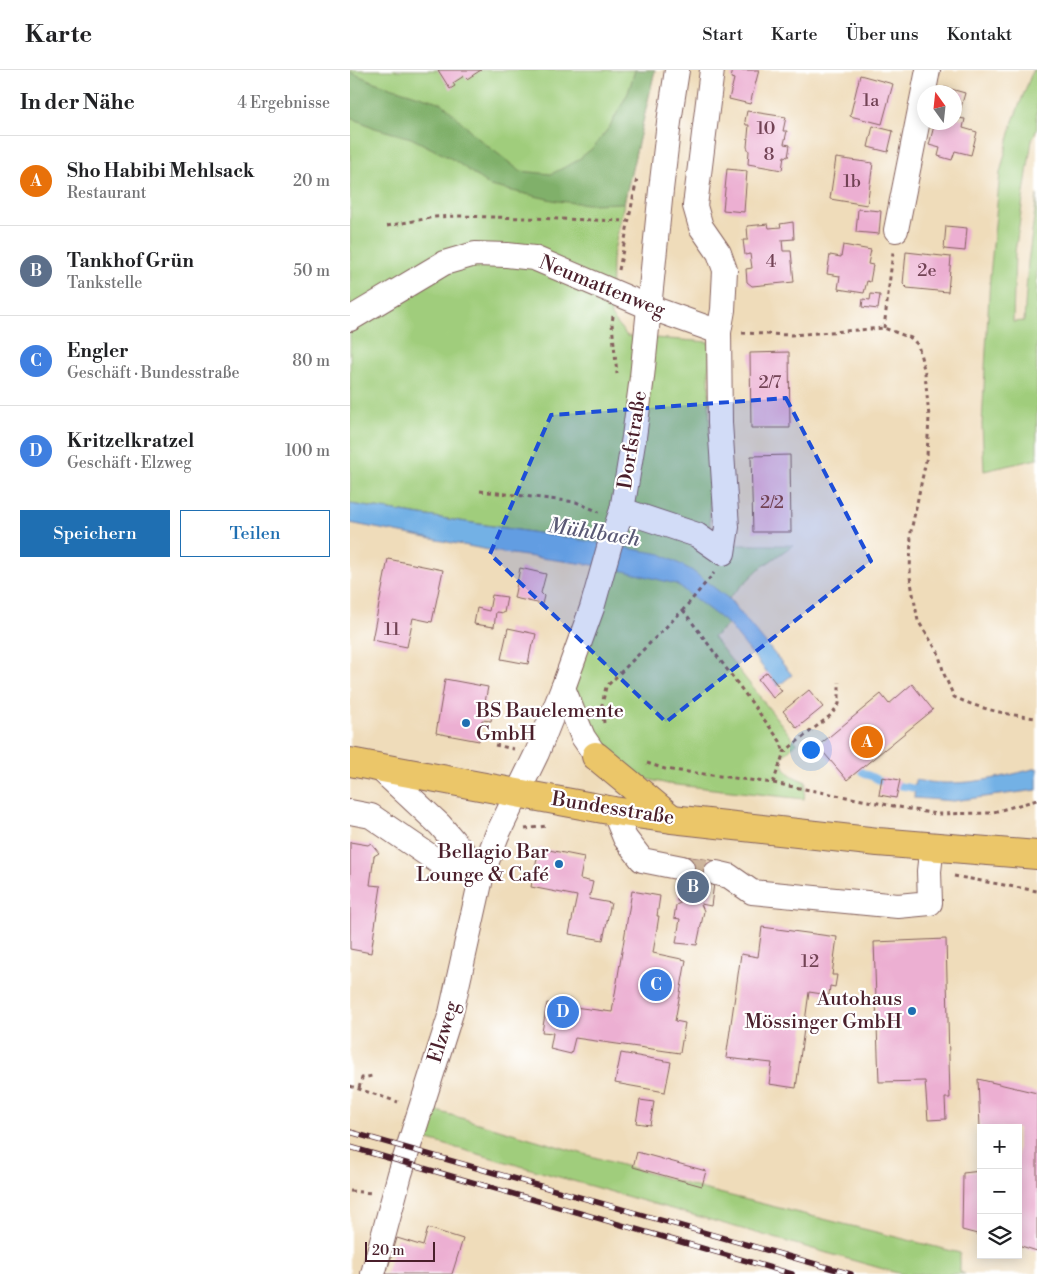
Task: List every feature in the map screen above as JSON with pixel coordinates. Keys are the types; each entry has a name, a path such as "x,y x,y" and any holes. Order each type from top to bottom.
{"main road":[{"path":"596,756 672,819"},
{"name":"Bundesstraße","path":"350,762 614,811 672,819 878,842 1037,855"}],"street":[{"name":"Dorfstraße","path":"517,793 537,753 563,688 592,608 619,515 634,437 663,171 677,70"},
{"path":"619,515 697,535 722,553 727,527 720,423 719,332 723,310 725,270 719,253 701,227 695,206 712,70"},
{"path":"896,230 928,70"},
{"name":"Neumattenweg","path":"350,319 444,263 475,254 534,258 649,308 719,332"},
{"path":"563,688 583,737 596,756"},
{"path":"378,767 440,825 482,874"},
{"name":"Elzweg","path":"373,1274 393,1196 451,1013 482,874 497,835 517,793"},
{"path":"614,811 625,838 642,860 682,868"},
{"path":"350,812 371,816 443,865 482,874"},
{"path":"716,874 729,876 752,892 898,906 930,903 932,845"}],"path":[{"path":"387,226 434,217 458,216 627,221"},
{"path":"884,328 896,230"},
{"path":"719,332 791,335 884,328 915,341 918,345 925,373 929,417 927,456 911,531 910,577 918,621 938,652 944,674 954,697 975,707 1037,718"},
{"path":"480,491 576,502 619,515"},
{"path":"604,726 602,704 606,688 683,610 711,577"},
{"path":"683,610 780,741 784,752"},
{"path":"773,783 784,752 831,715 838,704 838,682"},
{"path":"642,762 665,769 773,783 936,814 990,813 1037,800"},
{"path":"359,1088 362,1078 372,1076"},
{"path":"350,1086 420,1109"}],"highlighted area":[{"path":"786,398 871,561 666,722 490,554 551,415"}],"green space":[{"path":"350,70 655,70 612,260 611,316 627,336 709,342 710,531 738,545 793,545 759,569 729,598 741,614 713,637 796,743 782,757 787,771 806,782 804,799 668,784 638,777 610,761 576,706 575,684 614,547 570,538 350,504"},
{"path":"635,70 655,70 624,203 588,204 557,201 490,186 454,160 411,138 375,128 350,117 350,72 374,82 442,103 479,139 520,171 551,174 575,162 594,147 610,126 628,93"},
{"path":"1033,70 1037,70 1037,129 1032,140 1015,252 1013,322 1024,321 1028,262 1037,195 1037,459 984,471 982,424 990,276 1000,173 1013,121"},
{"path":"434,1110 703,1189 960,1253 960,1272 965,1274 901,1274 425,1139"}],"water":[{"path":"350,504 661,554 691,570 729,599 792,675 778,686 728,624 676,584 608,567 504,553 350,523"},
{"path":"1037,768 1037,790 953,801 914,798 915,780 961,783 1007,776"}],"building":[{"path":"438,70 481,70 467,79 464,76 453,83 455,86 450,89"},
{"path":"733,70 759,70 750,104 729,99 734,79 731,78"},
{"path":"860,75 893,84 882,124 850,116"},
{"path":"962,92 965,93 962,104"},
{"path":"747,111 786,117 783,131 787,131 784,144 790,145 788,157 784,156 782,170 748,164 749,125 746,125 745,121"},
{"path":"962,119 965,119 963,128 977,132 971,155 955,151 952,160 938,156 940,148 929,145 933,130 962,130"},
{"path":"873,126 893,131 888,152 868,147"},
{"path":"836,158 873,163 867,205 830,199"},
{"path":"727,169 747,171 744,212 723,210"},
{"path":"858,209 881,211 879,234 856,232"},
{"path":"793,222 794,239 782,240 783,251 791,251 794,282 752,286 747,282 746,269 752,268 750,254 745,255 743,240 748,240 747,226 768,224 769,228 781,227 780,224"},
{"path":"946,226 967,228 965,251 944,249"},
{"path":"843,245 871,250 868,264 873,265 870,282 867,281 864,293 838,289 840,276 827,274 830,255 841,257"},
{"path":"906,252 951,257 948,292 907,288 903,284"},
{"path":"871,294 880,295 878,309 862,307 863,299 870,300"},
{"path":"789,352 790,428 751,428 750,353"},
{"path":"790,455 791,532 753,532 751,456"},
{"path":"388,559 443,570 432,622 413,618 407,647 372,640"},
{"path":"520,568 546,574 541,593 544,596 542,604 514,598"},
{"path":"492,595 507,597 504,613 496,612 494,627 474,624 477,608 489,611"},
{"path":"508,628 536,634 528,664 501,659"},
{"path":"767,672 782,691 773,698 758,679"},
{"path":"445,679 488,687 484,707 493,709 491,721 482,720 479,741 436,733"},
{"path":"912,684 933,710 847,780 818,746 881,694 889,704"},
{"path":"809,690 823,707 797,728 783,711"},
{"path":"882,777 900,780 896,798 879,795"},
{"path":"350,842 368,845 371,843 379,853 374,856 370,885 381,886 371,953 350,949"},
{"path":"539,848 584,857 580,879 593,882 589,899 611,903 603,940 569,934 577,896 531,887"},
{"path":"684,856 717,861 711,906 701,904 704,911 697,945 676,943 680,919 674,918 676,905 682,902 677,901"},
{"path":"632,891 660,896 653,953 686,960 675,1021 685,1023 680,1053 575,1038 571,1054 550,1049 553,1033 542,1032 547,1003 564,1006 566,1000 569,999 572,1000 574,1007 612,1012"},
{"path":"762,927 837,937 832,975 837,975 835,987 830,986 829,995 809,992 796,1088 769,1084 772,1063 726,1058 741,954 758,957"},
{"name":"Autohaus Mössinger GmbH","path":"946,939 950,1098 945,1098 946,1119 928,1120 925,1081 879,1082 874,942"},
{"path":"621,1053 671,1062 665,1092 615,1083"},
{"path":"978,1079 1037,1093 1037,1251 1022,1246 1022,1124 980,1124"},
{"path":"640,1100 654,1102 650,1125 636,1123"},
{"path":"637,1152 706,1171 702,1186 633,1167"},
{"path":"977,1171 977,1234 962,1230 963,1173"},
{"path":"428,1228 463,1239 452,1274 386,1274 397,1238 423,1246"}],"waterway":[{"name":"Mühlbach","path":"862,772 885,783 923,790"}],"tunnel":[{"path":"682,868 716,873"}],"railway":[{"path":"350,1132 851,1274"},
{"path":"350,1147 792,1274"}],"place":[{"name":"BS Bauelemente GmbH","path":"466,723"},
{"name":"Sho Habibi Mehlsack","path":"867,742"},
{"name":"Bellagio Bar Lounge & Café","path":"559,864"},
{"name":"Tankhof Grün","path":"693,887"},
{"name":"Engler","path":"656,985"},
{"name":"Autohaus Mössinger GmbH","path":"912,1011"},
{"name":"Kritzelkratzel","path":"563,1012"}]}
